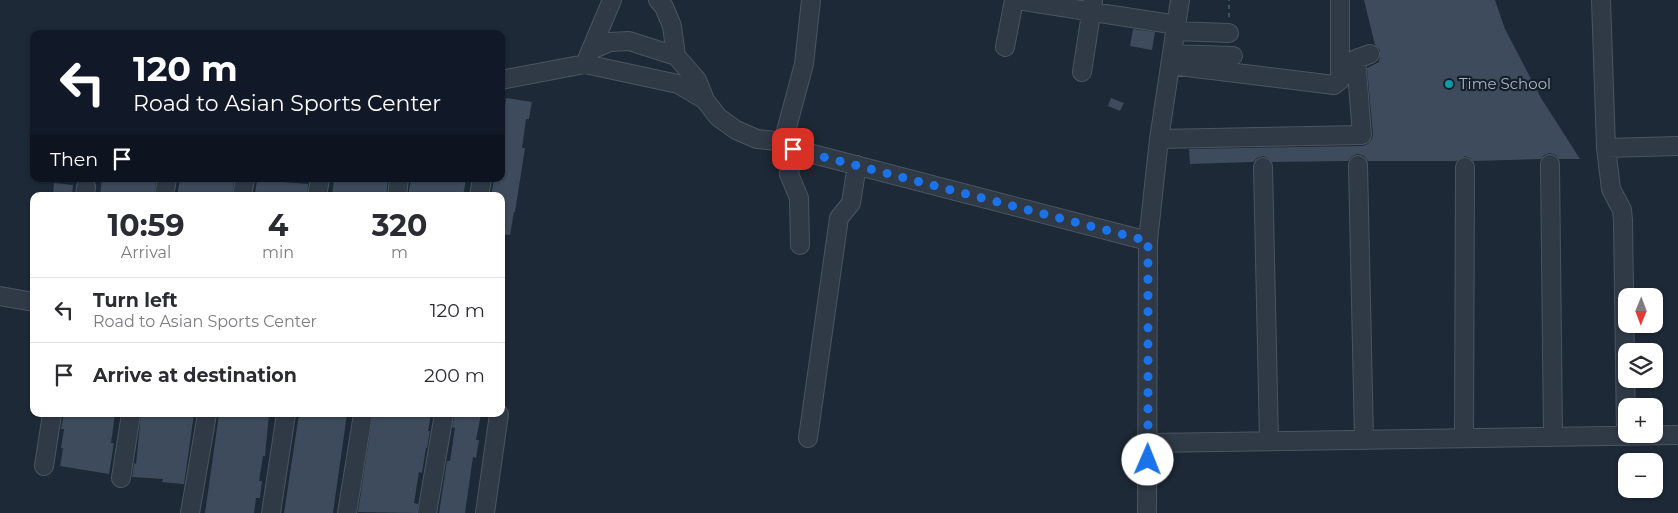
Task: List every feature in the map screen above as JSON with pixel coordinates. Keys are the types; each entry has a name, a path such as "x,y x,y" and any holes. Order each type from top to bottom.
{"street":[{"path":"588,57 612,0"},
{"path":"658,0 672,26 676,56"},
{"path":"800,245 799,198 789,174 787,148 804,64 811,0"},
{"path":"1005,47 1015,0 1092,6 1177,28 1229,26"},
{"path":"1147,513 1148,241 1159,139 1180,0"},
{"path":"1172,59 1334,85 1340,80 1340,0"},
{"path":"1601,0 1606,148 1611,189 1622,210 1623,220 1625,398"},
{"path":"1082,72 1092,6"},
{"path":"505,79 588,57 610,42 629,40 676,56 697,80 705,100 718,117 736,130 757,139 777,141 787,148 1148,241"},
{"path":"1159,139 1362,135 1356,59 1370,54"},
{"path":"1172,59 1233,56"},
{"path":"588,57 678,84 705,100"},
{"path":"1606,148 1678,146"},
{"path":"1550,164 1553,436"},
{"path":"808,438 839,218 851,203 857,165"},
{"path":"1358,165 1364,439"},
{"path":"1263,166 1269,441"},
{"path":"1464,437 1465,168"},
{"path":"0,296 30,301"},
{"path":"44,466 52,417"},
{"path":"121,478 131,417"},
{"path":"190,513 206,417"},
{"path":"271,513 286,417"},
{"path":"347,513 363,417"},
{"path":"428,513 444,417"},
{"path":"485,513 498,417"},
{"path":"1663,435 1678,435"},
{"path":"1148,443 1618,436"}],"path":[{"path":"1229,0 1229,26"}],"building":[{"name":"Time School","path":"1364,0 1495,0 1505,29 1541,98 1580,159 1559,159 1556,155 1550,153 1544,155 1541,159 1473,161 1465,156 1456,161 1368,161 1364,156 1358,154 1352,156 1348,161 1272,162 1263,156 1253,162 1190,164 1189,149 1362,146 1368,144 1373,134 1367,68 1379,62 1380,50 1375,45"},
{"path":"1133,29 1155,32 1152,50 1130,46"},
{"path":"506,98 532,102 529,119 526,119 522,148 525,148 510,235 505,234 505,192 492,192 493,182 505,182"},
{"path":"1111,98 1124,103 1120,111 1108,106"},
{"path":"102,182 156,182 154,192 100,192"},
{"path":"179,182 234,182 232,192 178,192"},
{"path":"257,182 308,184 307,192 255,192"},
{"path":"334,182 388,182 386,192 332,192"},
{"path":"410,182 465,182 464,192 409,192"},
{"path":"54,183 73,185 72,192 53,192"},
{"path":"63,417 115,417 111,443 114,443 109,474 60,466 64,429 61,429"},
{"path":"141,417 194,417 184,484 162,482 163,479 132,477 134,463 136,464"},
{"path":"219,417 269,417 265,456 263,456 259,481 262,481 260,498 256,498 254,513 205,513"},
{"path":"299,417 347,417 333,513 284,513"},
{"path":"373,417 430,417 427,448 422,473 419,472 414,503 418,504 417,513 358,512"},
{"path":"454,417 480,417 476,440 479,440 476,458 473,457 465,513 439,513 447,461 450,461 455,428 452,427"}],"place":[{"name":"Time School","path":"1449,84"}],"route":[{"path":"793,149 1148,241 1148,460"}]}
